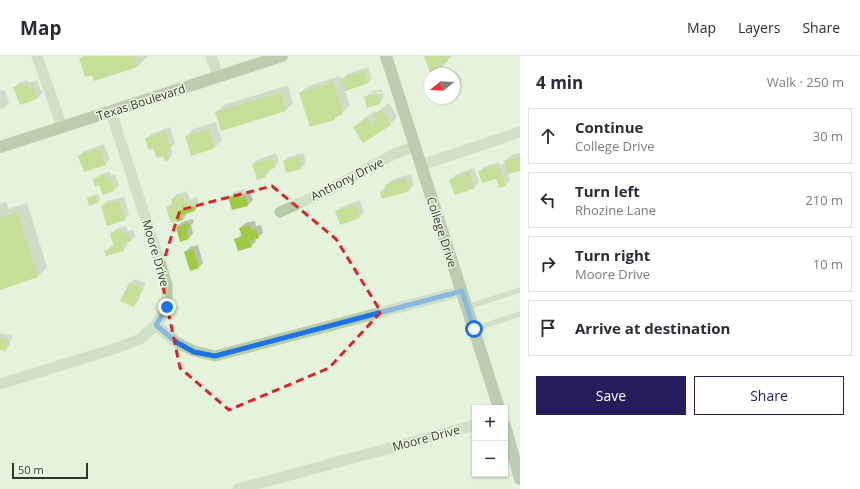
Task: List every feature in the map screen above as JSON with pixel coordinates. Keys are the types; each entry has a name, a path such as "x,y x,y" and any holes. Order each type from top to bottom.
{"street":[{"path":"37,56 62,127"},
{"path":"211,56 218,77"},
{"name":"Texas Boulevard","path":"0,147 282,56"},
{"name":"College Drive","path":"386,56 498,405"},
{"name":"Moore Drive","path":"0,384 140,339 156,325 167,307 167,284 111,112"},
{"path":"421,165 520,132"},
{"name":"Anthony Drive","path":"280,212 326,191 396,153 415,147"},
{"path":"156,325 176,342 194,352 215,356 462,291"},
{"name":"Moore Drive","path":"238,489 472,426"},
{"path":"508,437 520,479"}],"lane":[{"path":"467,307 520,290"},
{"path":"474,329 520,314"}],"highlighted area":[{"path":"272,186 336,239 381,312 329,368 229,410 180,368 160,272 180,210"}],"building":[{"path":"87,56 135,56 138,67 94,81 92,75 85,77 79,58"},
{"path":"424,56 446,56 448,61 438,64 439,68 428,68"},
{"path":"364,71 368,83 346,91 341,79"},
{"path":"333,82 343,114 334,117 335,120 310,127 299,93"},
{"path":"23,84 24,87 32,84 37,99 20,105 13,87"},
{"path":"281,92 286,111 221,131 215,112"},
{"path":"377,93 380,104 367,108 364,97"},
{"path":"381,110 391,125 363,143 353,127 367,118 372,125 378,122 373,115"},
{"path":"209,129 215,148 191,156 185,136"},
{"path":"165,131 171,149 166,151 169,160 165,161 163,156 157,158 153,148 149,150 145,139"},
{"path":"100,148 106,165 84,172 78,156"},
{"path":"520,156 520,171 508,174 504,161"},
{"path":"299,157 302,169 286,173 283,161"},
{"path":"272,158 275,168 264,171 266,177 257,180 252,164"},
{"path":"495,166 495,169 500,168 506,186 499,188 496,179 482,183 478,171"},
{"path":"469,172 475,188 455,195 449,180"},
{"path":"105,175 106,180 110,178 115,191 103,195 99,185 95,187 93,179"},
{"path":"406,178 410,191 382,199 380,192 386,190 385,185"},
{"path":"239,193 241,198 246,196 248,206 232,210 228,197"},
{"path":"183,195 185,204 192,201 195,211 181,215 183,220 171,223 166,207 173,205 171,199"},
{"path":"96,196 98,203 89,206 87,198"},
{"path":"119,201 125,220 107,226 101,206"},
{"path":"355,204 360,218 340,225 335,211"},
{"path":"17,212 38,277 0,290 0,218"},
{"path":"188,223 190,228 186,229 189,239 180,242 176,227"},
{"path":"250,225 252,230 256,229 259,238 250,241 252,247 238,251 234,239 242,237 239,228"},
{"path":"122,230 123,235 129,234 131,241 122,244 124,251 106,256 104,251 114,248 110,233"},
{"path":"193,249 199,268 190,271 184,252"},
{"path":"129,283 142,288 134,307 120,301"},
{"path":"0,338 7,339 6,351 0,350"}],"route":[{"path":"167,307 156,325 176,342 194,352 215,356 462,291 474,329"}]}
